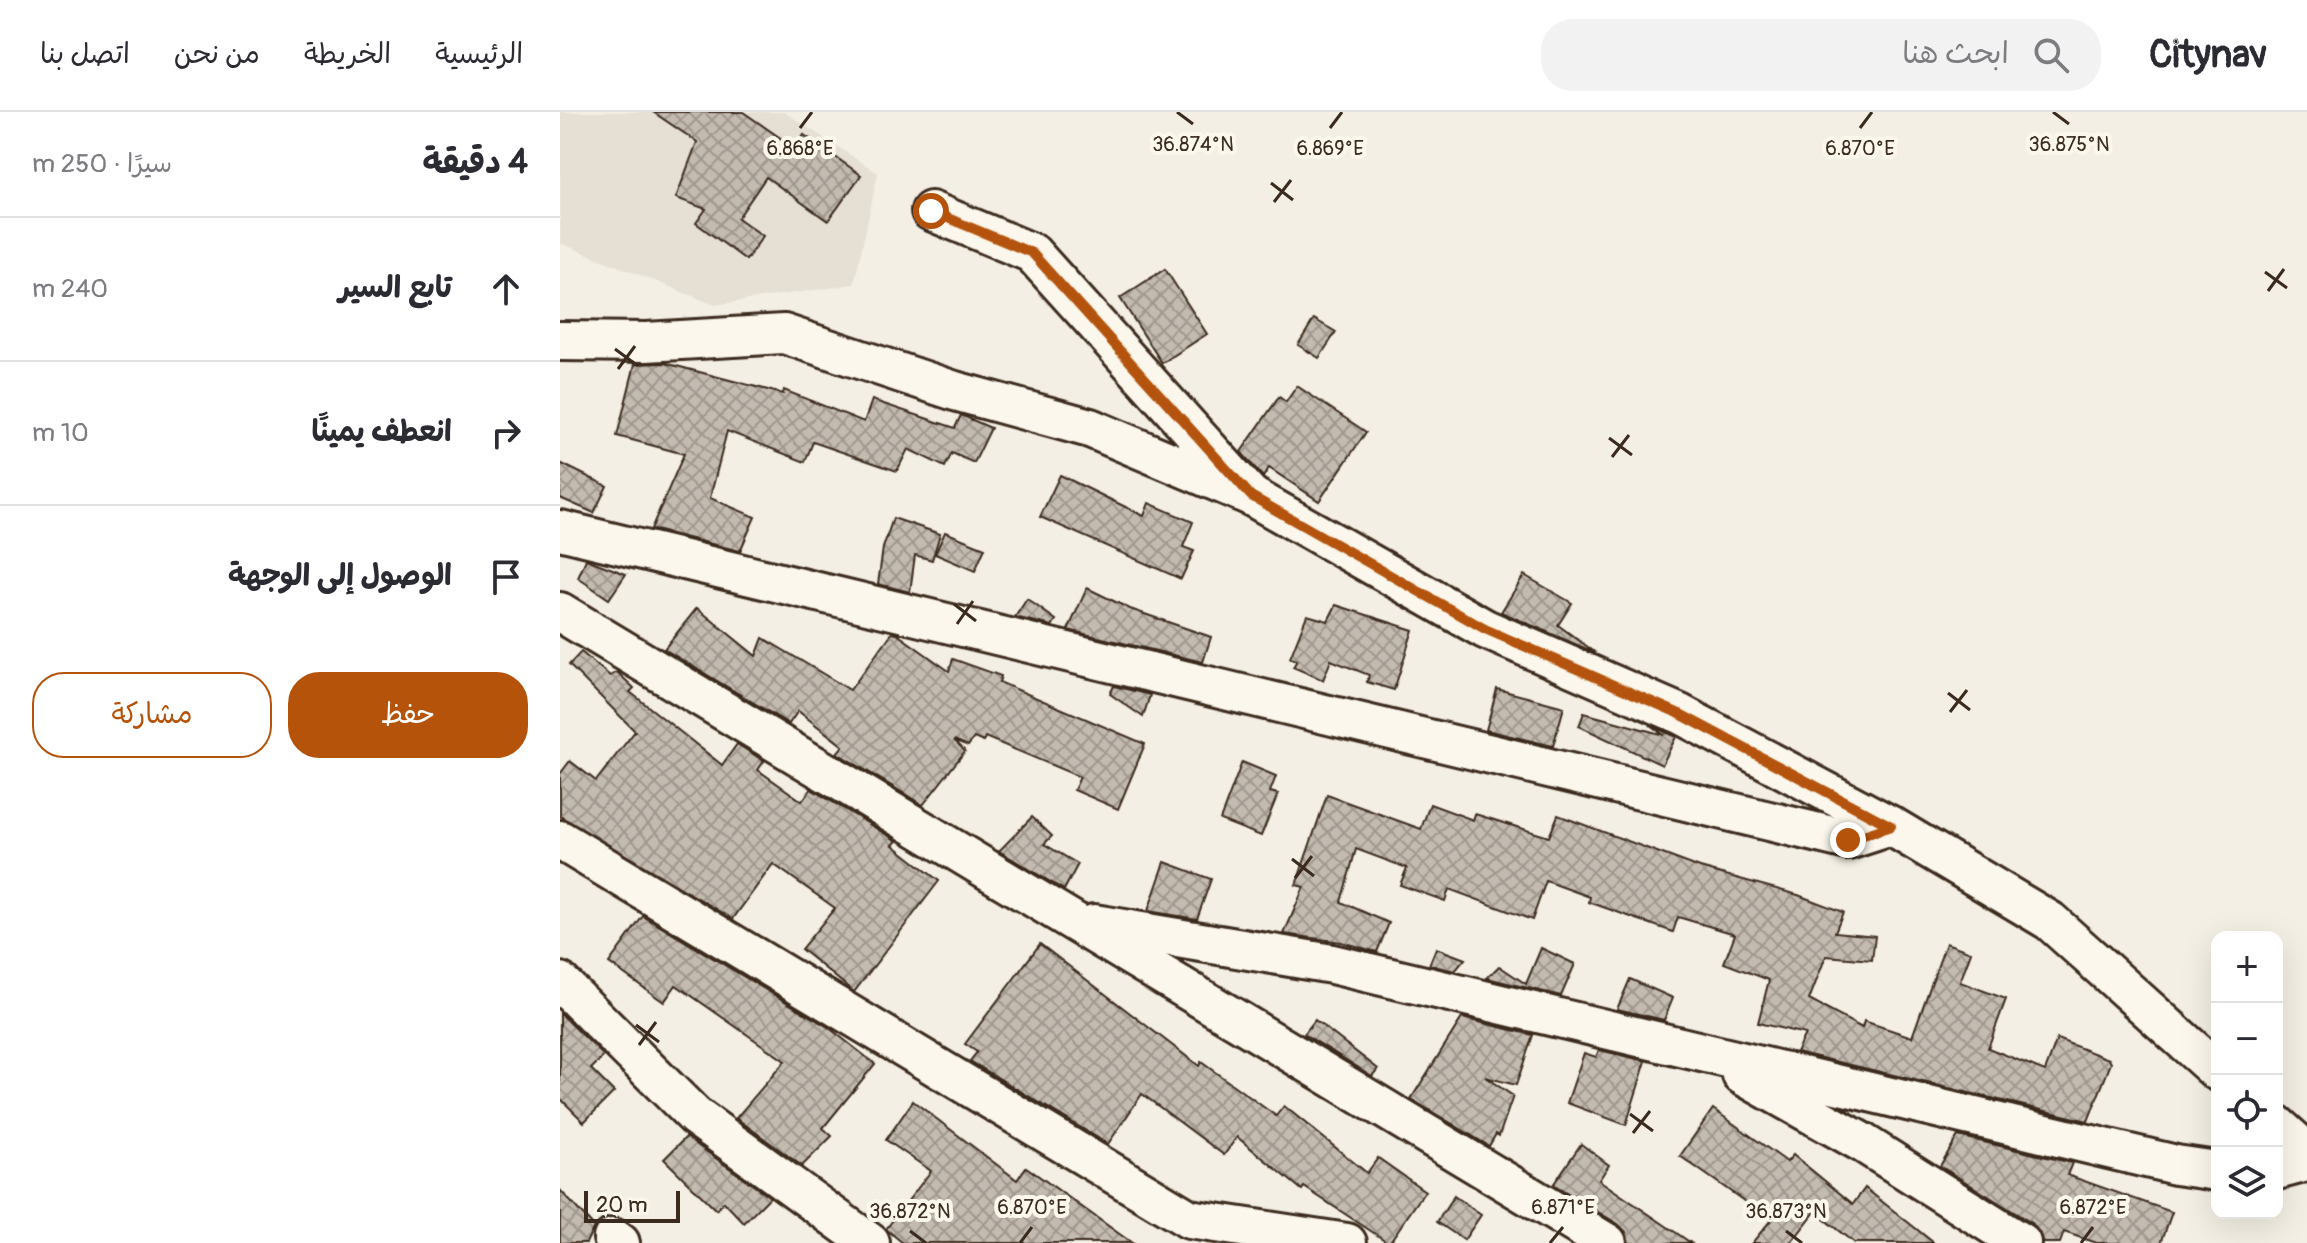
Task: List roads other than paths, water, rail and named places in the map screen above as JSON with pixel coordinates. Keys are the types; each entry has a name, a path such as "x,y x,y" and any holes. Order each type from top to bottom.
{"street":[{"path":"931,211 1032,253 1251,496"},
{"path":"560,341 646,342 784,334 955,391 1090,428 1251,496 1485,629 1680,714 1891,826 2050,921 2211,1066"},
{"path":"560,530 1848,840 1891,826"},
{"path":"560,612 1607,1243"},
{"path":"560,840 1189,1219 1347,1243"},
{"path":"1072,920 1332,964 2176,1165 2211,1170"},
{"path":"560,982 695,1116 870,1243"},
{"path":"1701,1052 1863,1143 2021,1243"},
{"path":"2283,1130 2307,1152"},
{"path":"2283,1168 2307,1162"}]}
